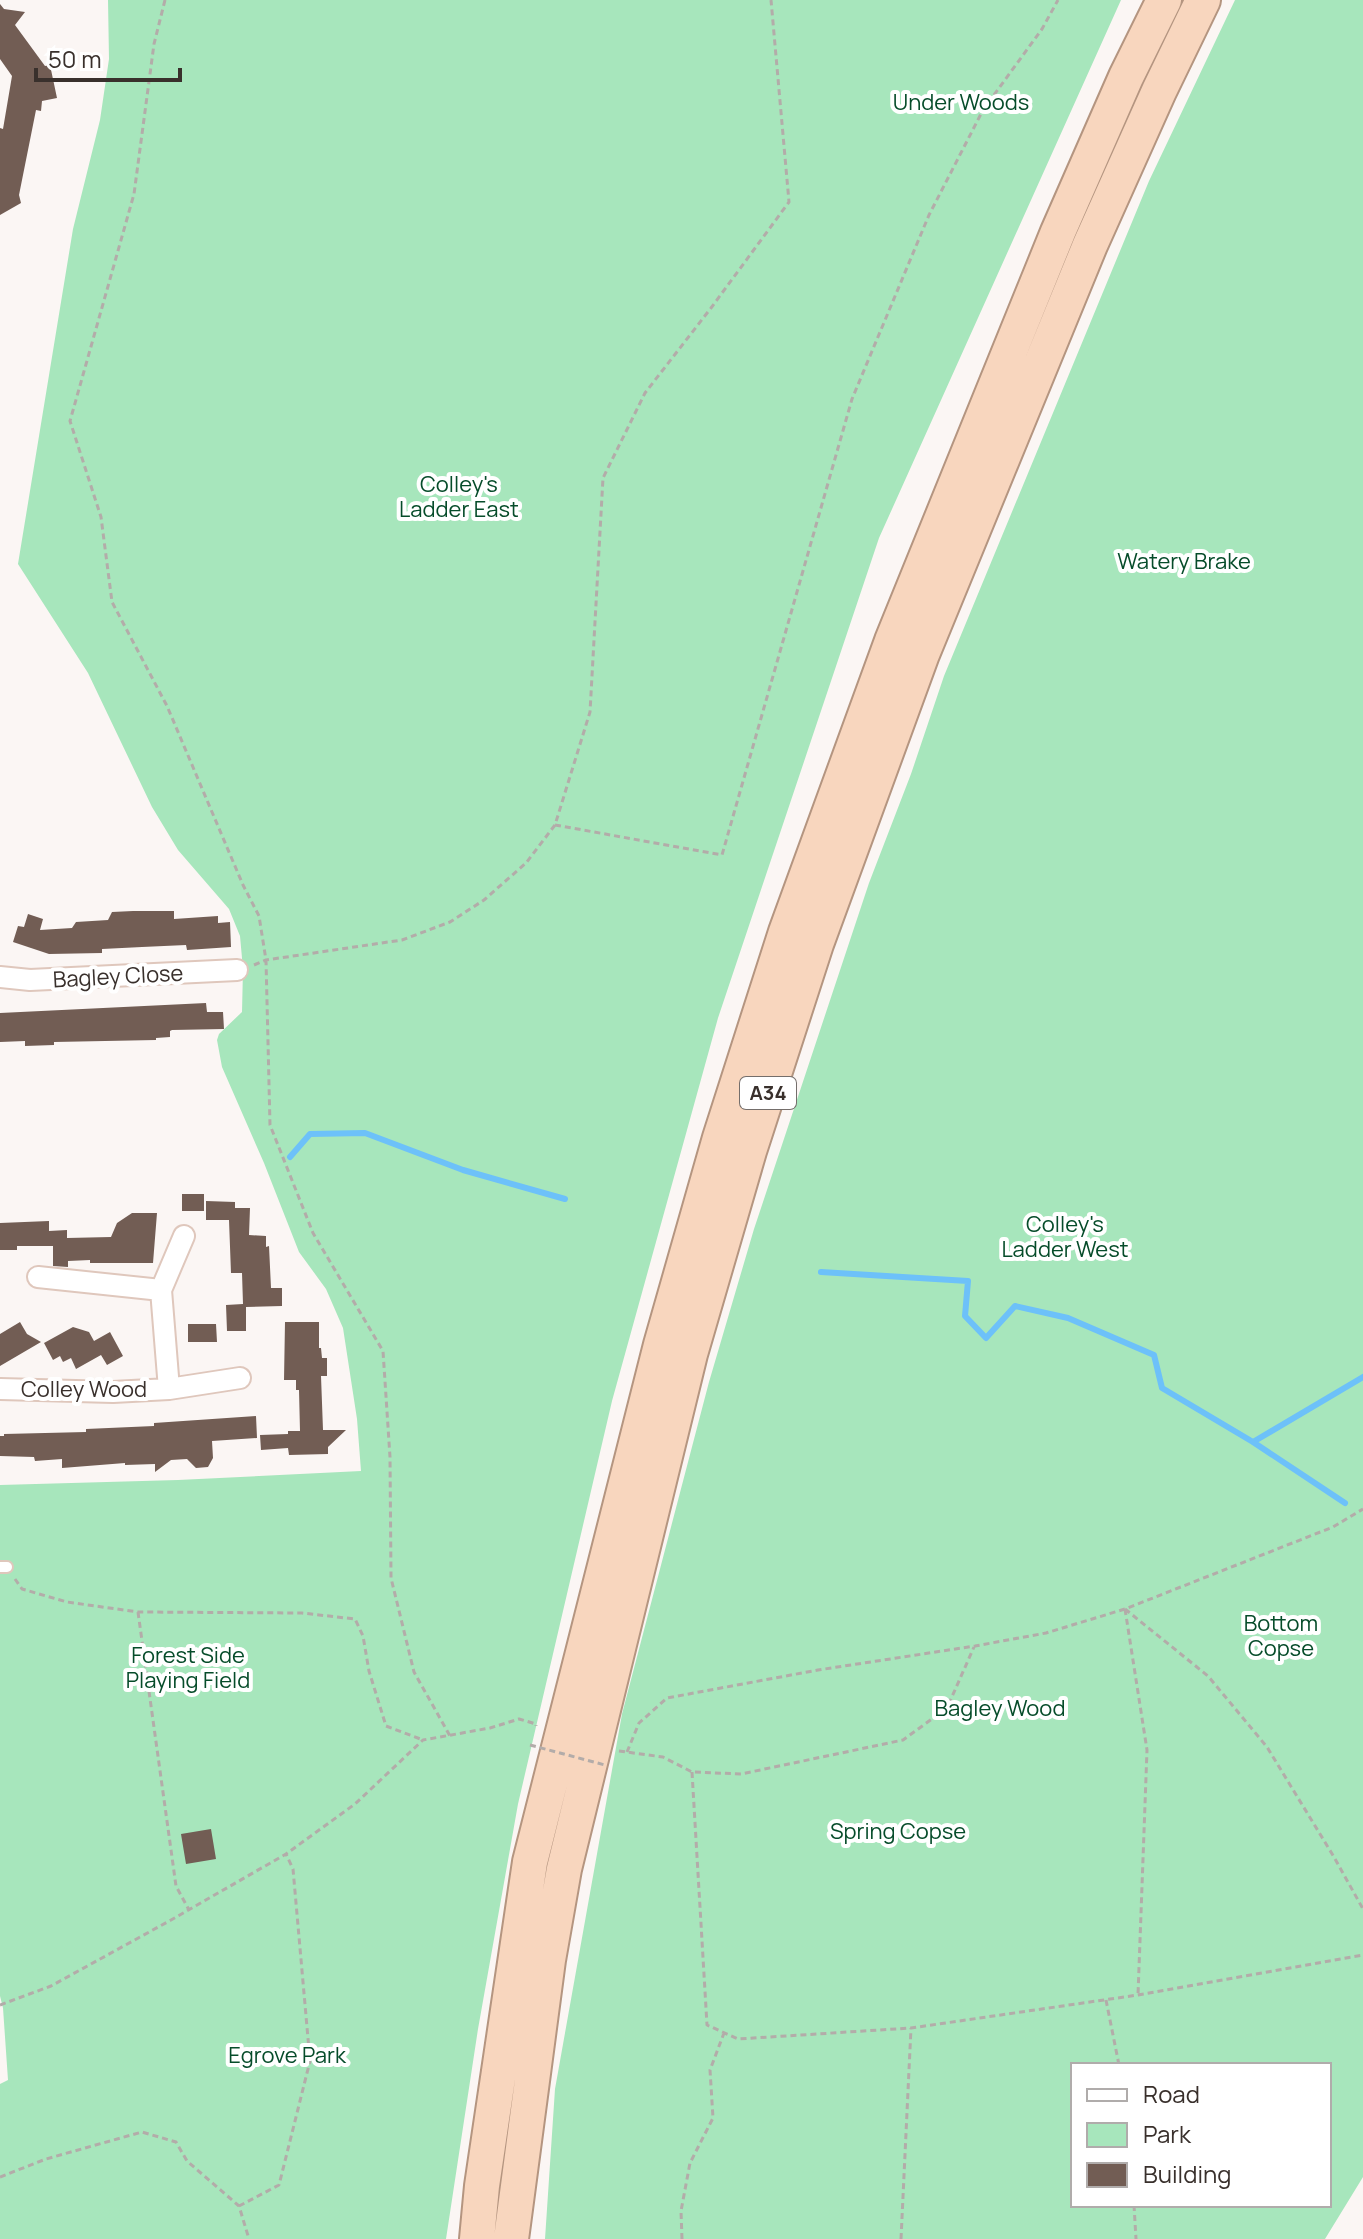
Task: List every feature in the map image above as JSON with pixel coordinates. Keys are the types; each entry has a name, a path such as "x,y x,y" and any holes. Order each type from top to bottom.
{"highway":[{"name":"A34","path":"477,2239 482,2186 530,1862 661,1345 720,1138 786,932 892,641 1058,232 1126,77 1164,0"},
{"name":"A34","path":"511,2239 548,1960 564,1869 690,1354 749,1151 816,944 922,654 1090,245 1203,0"}],"street":[{"name":"Bagley Close","path":"0,977 30,980 237,970"},
{"name":"Colley Wood","path":"169,1389 161,1290 184,1236"},
{"path":"38,1277 161,1290"},
{"name":"Colley Wood","path":"0,1389 68,1392 169,1389 240,1378"}],"path":[{"path":"165,0 154,44 134,194 70,421 101,517 112,602 167,706 259,916 266,960 270,1125 313,1233 383,1351 390,1457 391,1578 414,1672 450,1736"},
{"path":"237,970 242,972 266,960 402,940 450,922 484,900 526,863 555,825 590,712 603,478 645,393 789,202 771,0"},
{"path":"555,825 722,855 852,399 929,215 983,110 1042,29 1058,0"},
{"path":"975,1646 947,1708 903,1740 741,1774 692,1772 663,1757 627,1752 639,1723 667,1698 1046,1633 1125,1609 1333,1527 1363,1509"},
{"path":"3,1567 22,1589 67,1602 138,1612 302,1613 355,1619 363,1636 369,1671 386,1726 423,1740 505,1725 519,1719 536,1724 530,1745 605,1765"},
{"path":"1125,1609 1208,1676 1267,1747 1363,1909"},
{"path":"1125,1609 1147,1750 1138,1995"},
{"path":"138,1612 176,1886 189,1910"},
{"path":"0,2005 51,1986 286,1854 355,1804 423,1740"},
{"path":"692,1772 707,2025 738,2039 911,2028 1138,1995 1363,1955"},
{"path":"239,2206 279,2185 310,2061 293,1869 286,1854"},
{"path":"1106,2000 1119,2063"},
{"path":"901,2239 911,2028"},
{"path":"682,2239 681,2211 690,2163 713,2118 710,2070 724,2033"},
{"path":"0,2177 46,2159 142,2132 176,2142 187,2161 239,2206 249,2239"},
{"path":"1134,2207 1136,2239"}],"green space":[{"name":"Colley's Ladder East","path":"108,0 1121,0 879,538 718,1018 612,1401 518,1804 478,2029 446,2239 0,2239 0,2084 8,2080 0,1996 0,1485 361,1471 357,1419 343,1328 326,1289 299,1252 222,1067 217,1040 219,1034 242,1012 240,936 229,909 178,850 152,807 88,673 18,564 73,229 100,120 109,59"},
{"name":"Bagley Wood","path":"1235,0 1363,0 1363,2177 1325,2239 545,2239 555,2089 622,1714 709,1382 754,1229 869,883 944,676 1149,181"}],"building":[{"path":"0,4 4,9 25,12 15,25 45,66 50,65 57,98 42,101 41,111 36,110 19,195 21,203 0,215 0,128 3,129 12,76 0,59"},
{"path":"174,911 174,919 218,916 218,923 230,922 231,947 187,950 186,945 102,949 102,953 49,954 13,942 18,926 24,927 28,914 43,919 40,930 72,928 76,922 108,920 112,912"},
{"path":"206,1003 207,1012 223,1012 224,1029 172,1030 170,1037 156,1040 54,1042 54,1045 25,1046 25,1041 0,1042 0,1013"},
{"path":"182,1194 204,1194 204,1211 182,1211"},
{"path":"206,1201 235,1202 235,1208 250,1208 249,1235 266,1236 271,1288 282,1288 282,1306 246,1307 246,1331 227,1331 226,1305 243,1304 242,1273 231,1273 229,1220 206,1220"},
{"path":"132,1213 157,1213 153,1263 90,1263 90,1260 68,1261 68,1267 53,1266 53,1246 17,1246 17,1250 0,1250 0,1223 49,1221 49,1231 67,1230 67,1238 111,1237 117,1223"},
{"path":"20,1322 27,1334 41,1342 0,1366 0,1334"},
{"path":"285,1322 319,1322 319,1348 322,1358 327,1358 327,1376 321,1376 323,1430 346,1430 328,1447 328,1454 289,1455 288,1448 261,1450 260,1435 300,1431 296,1380 284,1380"},
{"path":"188,1324 216,1324 217,1342 188,1342"},
{"path":"73,1327 89,1332 94,1341 110,1332 123,1356 107,1365 101,1355 76,1369 71,1358 63,1362 60,1356 53,1360 44,1343"},
{"path":"256,1416 257,1438 212,1441 213,1458 208,1467 196,1468 187,1459 171,1460 155,1472 155,1464 62,1468 62,1459 35,1461 34,1457 0,1456 0,1436 4,1434 86,1432 86,1429"},
{"path":"211,1829 216,1859 186,1864 181,1834"}],"waterway":[{"path":"290,1157 310,1134 365,1133 463,1170 565,1199"},
{"path":"821,1272 968,1281 965,1316 986,1338 1015,1306 1068,1318 1154,1355 1162,1388 1253,1442 1345,1503"},
{"path":"1253,1442 1363,1377"}],"park label":[{"name":"Under Woods","path":"961,102"},
{"name":"Watery Brake","path":"1184,561"},
{"name":"Colley's Ladder West","path":"1065,1236"},
{"name":"Bottom Copse","path":"1281,1636"},
{"name":"Forest Side Playing Field","path":"188,1668"},
{"name":"Spring Copse","path":"898,1831"},
{"name":"Egrove Park","path":"287,2055"}]}
